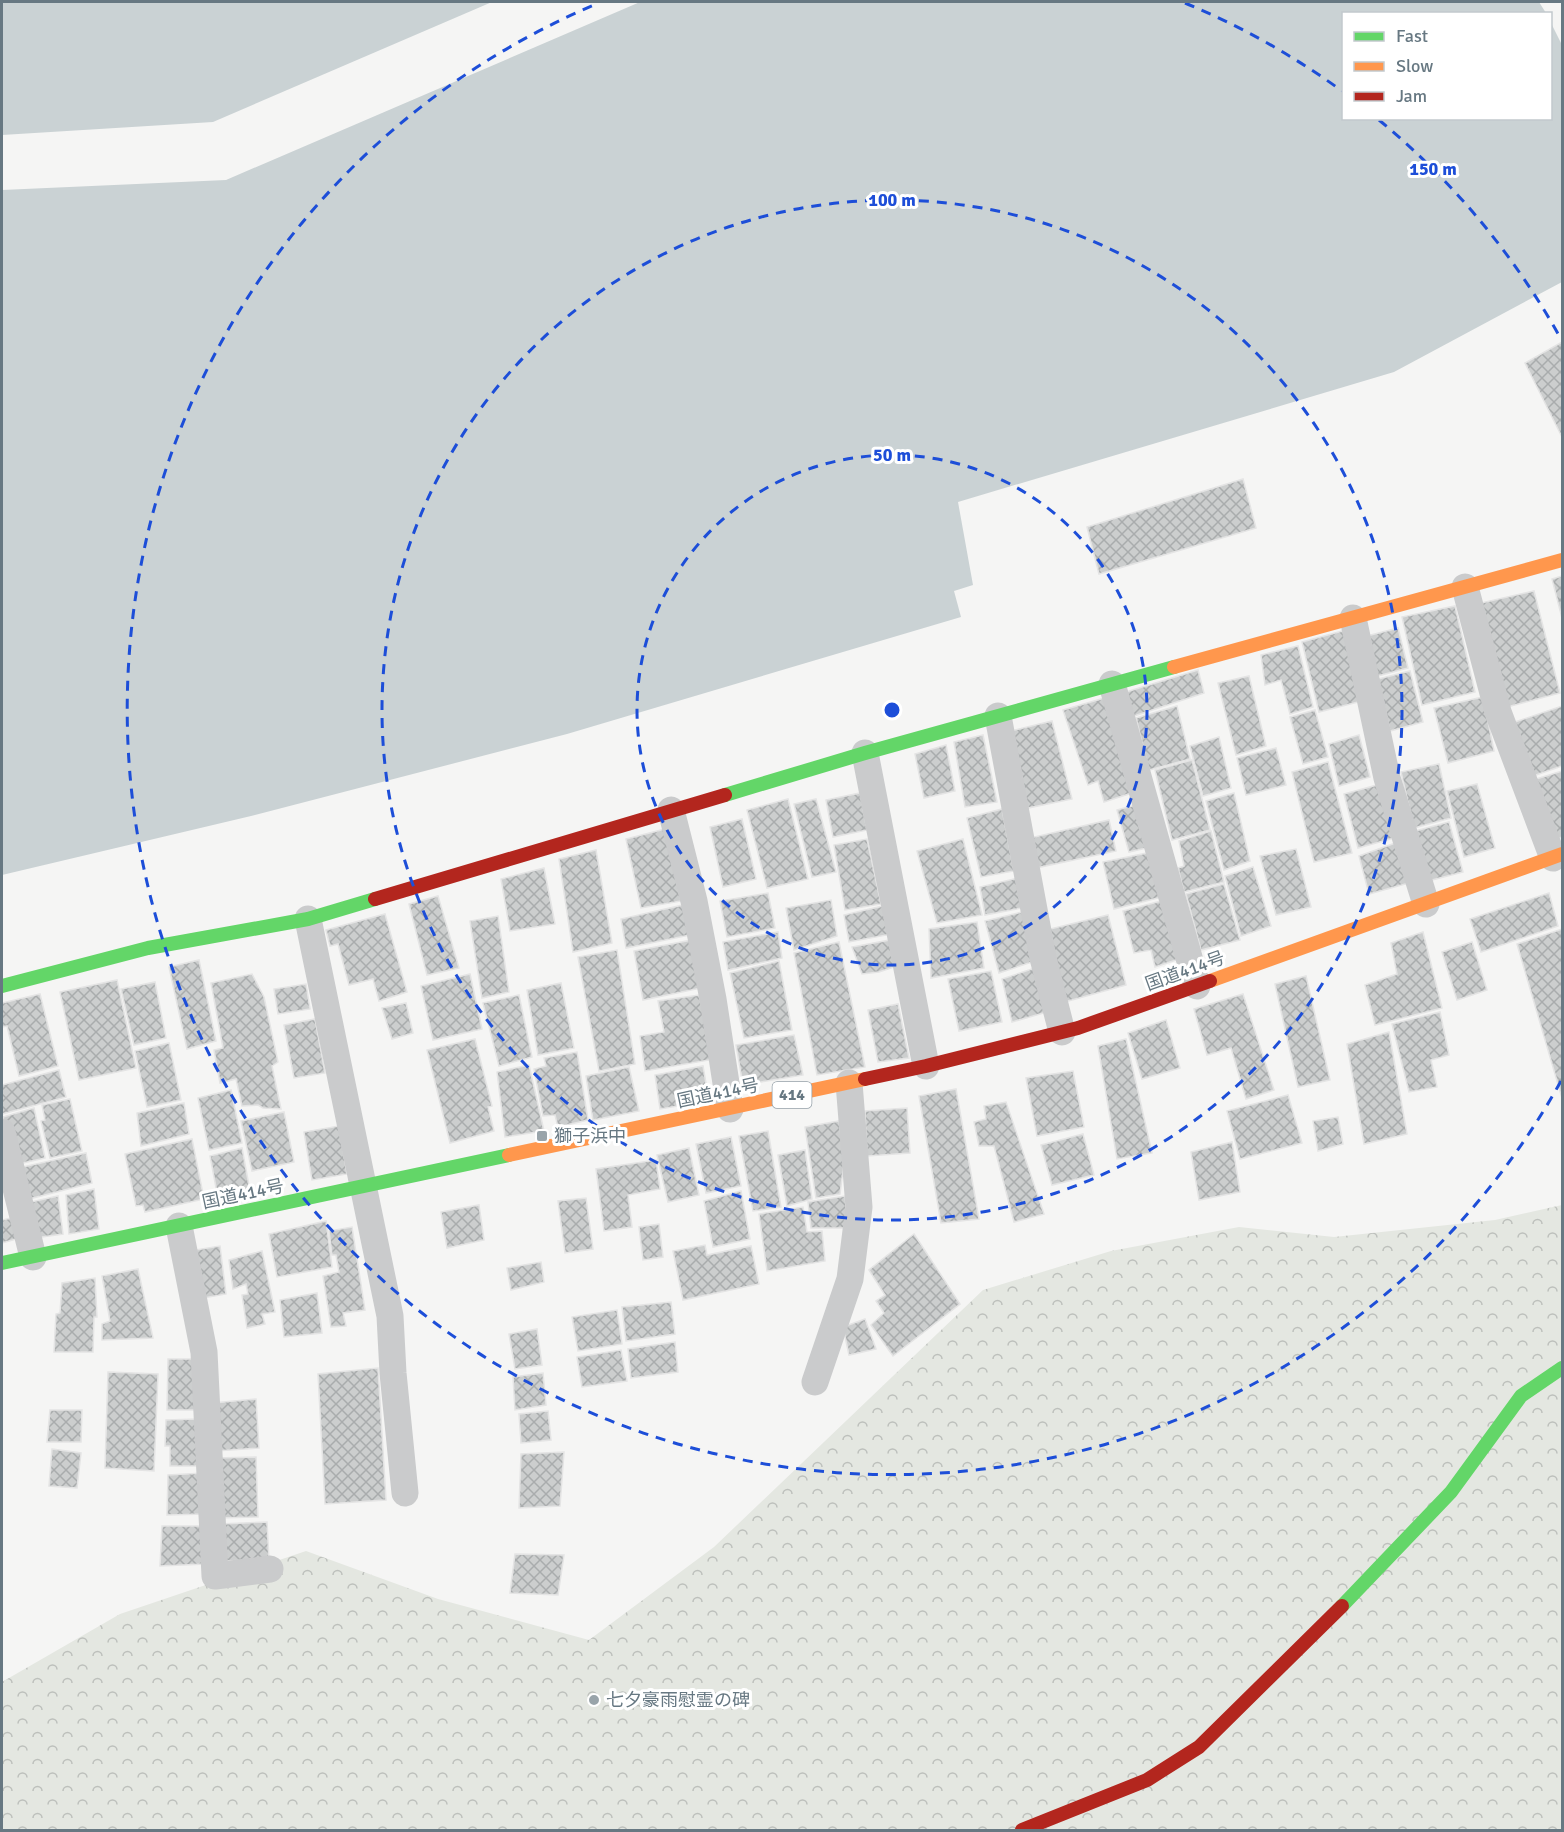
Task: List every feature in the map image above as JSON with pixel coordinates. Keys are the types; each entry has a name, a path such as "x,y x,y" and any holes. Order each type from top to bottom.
{"main road":[{"path":"2,986 148,948 308,919 865,753 1563,560"},
{"name":"国道414号","path":"2,1263 849,1083 1078,1029 1558,856"},
{"path":"1022,1830 1147,1780 1199,1747 1365,1583 1451,1492 1521,1396 1563,1368"}],"street":[{"path":"1465,587 1498,712 1558,856"},
{"path":"1353,618 1387,778 1426,904"},
{"path":"1112,684 1197,986"},
{"path":"998,716 1043,958 1062,1032"},
{"path":"865,753 926,1066"},
{"path":"671,810 694,901 713,999 730,1108"},
{"path":"308,919 390,1316 393,1373 405,1492"},
{"path":"815,1382 850,1280 859,1207 849,1083"},
{"path":"2,1132 33,1257"},
{"path":"179,1226 204,1352 215,1576 270,1569"}],"green space":[{"path":"1562,1205 1562,1830 2,1830 2,1682 120,1614 306,1551 438,1599 589,1640 714,1547 983,1290 1111,1251 1239,1227 1334,1237 1495,1220"}],"shaded area":[{"path":"2,2 492,2 213,122 2,135"},
{"path":"640,2 1539,2 1545,12 1342,12 1342,120 1552,120 1552,25 1562,45 1562,282 1394,372 958,502 973,585 954,591 961,617 567,734 251,816 2,875 2,190 226,180"}],"building":[{"path":"1562,342 1562,437 1525,363"},
{"path":"1243,479 1256,528 1099,574 1087,527"},
{"path":"1562,576 1562,618 1552,579"},
{"path":"1534,591 1560,693 1507,707 1481,603"},
{"path":"1455,606 1475,692 1422,705 1402,617"},
{"path":"1398,628 1408,668 1374,677 1363,637"},
{"path":"1346,630 1362,701 1319,712 1302,642"},
{"path":"1298,646 1313,707 1290,714 1281,680 1265,685 1261,655"},
{"path":"1198,670 1204,693 1134,716 1126,692"},
{"path":"1410,671 1423,722 1390,731 1378,679"},
{"path":"1249,676 1266,746 1236,755 1218,683"},
{"path":"1108,697 1138,791 1104,802 1098,781 1088,785 1063,710"},
{"path":"1483,697 1494,751 1448,763 1434,708"},
{"path":"1177,706 1190,759 1149,770 1136,718"},
{"path":"1562,706 1562,766 1533,776 1515,722"},
{"path":"1315,710 1328,757 1303,764 1290,717"},
{"path":"1052,721 1072,799 1028,808 1007,732"},
{"path":"983,735 997,802 965,807 954,742"},
{"path":"1359,735 1370,777 1339,786 1329,744"},
{"path":"1219,737 1231,788 1203,796 1190,746"},
{"path":"946,745 955,791 924,798 915,754"},
{"path":"1276,748 1286,785 1246,795 1237,758"},
{"path":"1192,760 1210,830 1172,840 1155,770"},
{"path":"1328,762 1352,853 1314,862 1292,772"},
{"path":"1439,764 1451,818 1414,828 1401,772"},
{"path":"1562,771 1562,837 1555,840 1533,780"},
{"path":"1477,784 1495,848 1464,857 1447,791"},
{"path":"1377,785 1394,838 1358,848 1344,794"},
{"path":"860,793 867,830 833,837 826,800"},
{"path":"1234,793 1250,861 1224,870 1206,801"},
{"path":"788,799 808,879 767,888 747,810"},
{"path":"816,799 836,872 812,877 794,804"},
{"path":"1143,803 1155,846 1129,852 1117,810"},
{"path":"1002,809 1014,871 981,877 967,818"},
{"path":"742,819 756,879 723,887 710,827"},
{"path":"1109,820 1116,851 1036,868 1030,838"},
{"path":"1449,822 1463,872 1428,881 1415,831"},
{"path":"665,829 681,901 641,908 626,839"},
{"path":"1211,831 1224,882 1184,892 1178,868 1184,866 1179,841"},
{"path":"867,839 881,904 845,910 834,845"},
{"path":"963,839 982,915 937,923 917,851"},
{"path":"1398,842 1409,883 1369,894 1359,856"},
{"path":"1296,849 1311,907 1276,915 1260,856"},
{"path":"596,850 612,943 573,952 559,859"},
{"path":"1152,852 1162,897 1114,909 1103,862"},
{"path":"1253,867 1271,926 1241,936 1225,876"},
{"path":"544,868 555,924 510,931 501,879"},
{"path":"1022,877 1027,907 985,915 980,887"},
{"path":"1224,884 1240,940 1201,950 1186,894"},
{"path":"768,893 775,928 727,937 720,901"},
{"path":"1549,893 1558,926 1481,952 1470,919"},
{"path":"438,896 459,968 427,975 409,904"},
{"path":"831,900 837,936 794,950 786,908"},
{"path":"1165,900 1179,959 1155,967 1151,950 1134,953 1123,911"},
{"path":"683,905 690,935 626,948 621,919"},
{"path":"887,905 892,934 849,942 844,915"},
{"path":"1022,912 1035,961 999,973 985,921"},
{"path":"385,914 407,992 379,1001 373,979 349,985 338,944 330,946 326,930"},
{"path":"1108,915 1126,985 1061,1003 1046,930"},
{"path":"498,916 509,992 482,998 470,921"},
{"path":"977,922 984,968 931,978 929,929"},
{"path":"1562,929 1562,1098 1517,944"},
{"path":"778,932 782,958 728,970 723,942"},
{"path":"1423,932 1442,1008 1375,1025 1365,985 1397,974 1391,943"},
{"path":"692,940 701,988 643,1000 634,951"},
{"path":"890,940 894,967 862,974 852,947"},
{"path":"839,942 865,1067 817,1075 794,953"},
{"path":"1472,942 1487,990 1457,1000 1442,952"},
{"path":"617,950 635,1064 599,1071 578,957"},
{"path":"199,960 216,1041 187,1049 169,967"},
{"path":"779,961 792,1030 744,1038 730,973"},
{"path":"1035,968 1047,1012 1012,1022 1002,979"},
{"path":"991,971 1002,1022 959,1031 948,979"},
{"path":"252,974 264,997 278,1062 272,1066 281,1109 263,1108 258,1105 242,1106 236,1079 220,1083 214,1050 223,1048 211,983"},
{"path":"470,974 482,1029 433,1040 421,986"},
{"path":"1306,976 1330,1080 1298,1087 1275,984"},
{"path":"117,980 136,1068 79,1080 60,992"},
{"path":"155,982 166,1038 134,1045 121,989"},
{"path":"561,983 574,1048 538,1055 527,990"},
{"path":"306,984 310,1009 278,1014 274,989"},
{"path":"40,994 58,1066 19,1076 7,1026 2,1027 2,1003"},
{"path":"1243,994 1274,1090 1246,1099 1231,1048 1207,1055 1194,1009"},
{"path":"519,995 532,1057 499,1066 483,1003"},
{"path":"699,995 715,1059 645,1071 640,1036 664,1032 658,1001"},
{"path":"406,1003 413,1033 392,1039 382,1008"},
{"path":"898,1004 909,1058 878,1062 868,1010"},
{"path":"1440,1012 1449,1055 1431,1060 1437,1087 1409,1092 1392,1024"},
{"path":"315,1019 325,1073 294,1078 284,1025"},
{"path":"1166,1020 1180,1068 1142,1079 1128,1033"},
{"path":"1389,1032 1407,1134 1364,1144 1347,1044"},
{"path":"794,1035 803,1075 743,1085 736,1045"},
{"path":"475,1039 492,1106 488,1107 494,1131 450,1143 427,1050"},
{"path":"1126,1039 1152,1153 1117,1159 1098,1046"},
{"path":"169,1043 181,1100 147,1107 135,1051"},
{"path":"577,1052 588,1120 558,1127 555,1115 543,1116 534,1069 546,1066 544,1058"},
{"path":"529,1065 544,1131 505,1137 497,1072"},
{"path":"703,1066 709,1101 660,1109 655,1075"},
{"path":"629,1067 639,1111 593,1120 586,1076"},
{"path":"59,1070 66,1097 2,1114 2,1085"},
{"path":"1073,1071 1084,1127 1037,1136 1026,1078"},
{"path":"956,1089 979,1219 941,1223 919,1096"},
{"path":"231,1090 242,1143 209,1150 198,1098"},
{"path":"1288,1095 1302,1143 1240,1159 1227,1111"},
{"path":"70,1099 82,1151 50,1158 41,1121 45,1120 42,1105"},
{"path":"1006,1102 1044,1214 1014,1222 994,1146 979,1146 974,1122 986,1119 984,1106"},
{"path":"184,1103 189,1134 141,1146 137,1113"},
{"path":"34,1108 45,1158 14,1165 3,1117"},
{"path":"907,1108 910,1153 867,1156 865,1111"},
{"path":"284,1112 294,1162 252,1171 241,1121"},
{"path":"1338,1117 1343,1144 1318,1151 1313,1121"},
{"path":"839,1121 844,1162 840,1194 816,1198 805,1127"},
{"path":"339,1126 347,1174 312,1180 304,1132"},
{"path":"768,1131 781,1207 753,1211 739,1136"},
{"path":"1083,1134 1094,1175 1052,1185 1041,1145"},
{"path":"731,1137 741,1186 706,1193 696,1144"},
{"path":"192,1139 204,1199 145,1212 143,1205 136,1206 125,1154"},
{"path":"1232,1142 1240,1192 1199,1200 1191,1152"},
{"path":"242,1148 250,1191 218,1198 210,1156"},
{"path":"689,1148 699,1195 668,1202 657,1155"},
{"path":"805,1150 812,1199 787,1206 778,1155"},
{"path":"86,1153 92,1183 25,1200 18,1168"},
{"path":"656,1160 660,1189 628,1195 632,1227 604,1231 596,1169"},
{"path":"94,1189 99,1229 69,1234 66,1195"},
{"path":"741,1191 750,1239 713,1247 704,1201"},
{"path":"58,1196 63,1234 35,1238 31,1202"},
{"path":"845,1196 848,1228 811,1228 808,1202"},
{"path":"586,1198 593,1249 565,1253 558,1201"},
{"path":"479,1205 484,1240 447,1248 441,1212"},
{"path":"803,1207 807,1232 822,1231 825,1261 767,1271 759,1214"},
{"path":"16,1217 20,1238 2,1243 2,1220"},
{"path":"326,1221 332,1267 277,1277 269,1234"},
{"path":"659,1224 663,1257 643,1260 639,1227"},
{"path":"352,1227 365,1310 343,1313 346,1326 331,1327 323,1276 339,1272 336,1255 332,1255 329,1231"},
{"path":"914,1234 960,1304 893,1356 871,1325 884,1313 876,1301 885,1295 869,1270"},
{"path":"705,1245 707,1255 751,1246 759,1284 683,1300 673,1251"},
{"path":"220,1246 226,1294 198,1299 189,1251"},
{"path":"262,1251 275,1312 262,1314 265,1324 247,1328 242,1295 248,1294 246,1284 233,1289 229,1260"},
{"path":"541,1262 544,1282 511,1290 507,1268"},
{"path":"138,1269 153,1338 102,1340 102,1324 110,1321 102,1276"},
{"path":"95,1278 97,1317 94,1317 93,1352 54,1352 56,1314 60,1313 62,1283"},
{"path":"317,1293 322,1333 284,1337 280,1300"},
{"path":"671,1302 675,1334 626,1341 622,1307"},
{"path":"617,1310 622,1344 578,1351 572,1317"},
{"path":"865,1319 876,1349 849,1355 843,1327"},
{"path":"537,1329 542,1365 515,1369 509,1334"},
{"path":"675,1342 678,1372 631,1378 628,1349"},
{"path":"621,1350 627,1381 582,1387 577,1357"},
{"path":"168,1359 201,1359 200,1410 167,1410"},
{"path":"378,1368 386,1500 325,1504 318,1374"},
{"path":"108,1372 158,1374 154,1471 105,1468"},
{"path":"543,1373 546,1405 515,1410 513,1377"},
{"path":"256,1399 259,1448 216,1451 213,1403"},
{"path":"50,1410 82,1410 81,1442 47,1442"},
{"path":"548,1411 551,1440 521,1443 519,1414"},
{"path":"198,1419 205,1466 170,1466 170,1446 165,1446 166,1420"},
{"path":"52,1449 81,1453 77,1488 49,1486"},
{"path":"564,1452 560,1506 519,1508 521,1454"},
{"path":"256,1457 258,1517 217,1518 216,1458"},
{"path":"204,1473 205,1514 167,1515 168,1475"},
{"path":"267,1522 269,1560 221,1561 220,1524"},
{"path":"162,1526 206,1526 206,1564 160,1566"},
{"path":"515,1554 564,1555 558,1595 510,1593"}],"traffic: fast":[{"path":"725,795 865,753 1174,667"},
{"path":"2,986 148,948 308,919 375,899"},
{"path":"2,1263 509,1155"},
{"path":"1342,1606 1451,1492 1521,1396 1562,1368"}],"traffic: slow":[{"path":"1174,667 1562,560"},
{"path":"1210,981 1562,854"},
{"path":"509,1155 865,1079"}],"traffic: jam":[{"path":"375,899 725,795"},
{"path":"865,1079 1078,1028 1210,981"},
{"path":"1022,1830 1147,1780 1199,1747 1342,1606"}],"place":[{"name":"獅子浜中","path":"542,1136"},
{"name":"七夕豪雨慰霊の碑","path":"594,1700"}]}
